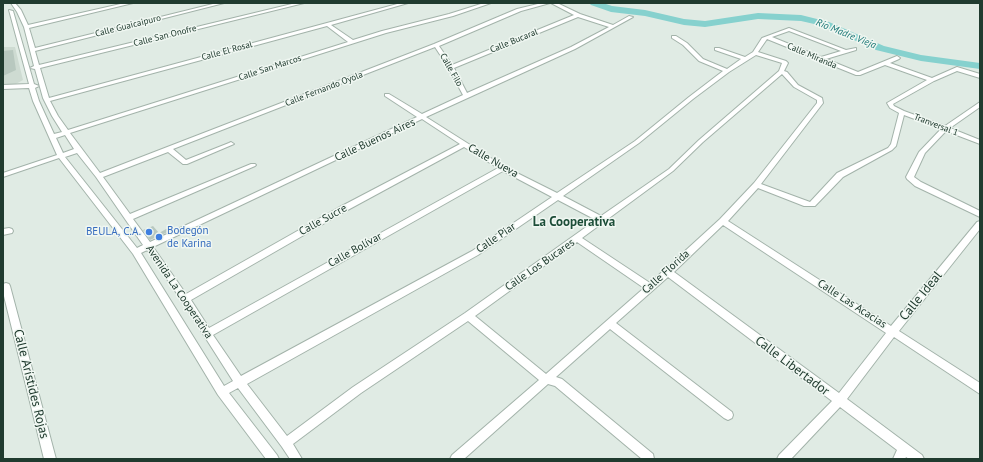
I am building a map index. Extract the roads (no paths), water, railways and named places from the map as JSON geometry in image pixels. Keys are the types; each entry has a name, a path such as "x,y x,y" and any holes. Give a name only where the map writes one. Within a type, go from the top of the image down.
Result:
{"street":[{"path":"26,26 131,3"},
{"name":"Calle Guaicaipuro","path":"33,50 222,3"},
{"name":"Calle San Onofre","path":"28,69 302,3"},
{"name":"Calle El Rosal","path":"47,100 406,3"},
{"name":"Calle San Marcos","path":"52,137 384,32 451,16 489,3"},
{"name":"Calle Fernando Oyola","path":"99,176 436,45 519,10 548,3"},
{"path":"553,3 578,15 612,26"},
{"name":"Avenida La Cooperativa","path":"13,11 26,26 47,100 55,116 185,298 240,383 286,443 296,459"},
{"name":"Avenida La Cooperativa","path":"13,11 36,101 61,156 136,252 222,392 273,459"},
{"name":"Calle Bucaral","path":"451,67 578,15"},
{"name":"Calle Buenos Aires","path":"136,252 466,96 573,48 631,17"},
{"path":"327,24 352,42"},
{"path":"766,37 789,29 845,51"},
{"path":"674,37 685,44 701,60 727,71"},
{"name":"Calle Piar","path":"222,392 475,253 637,142 691,98 727,71 755,53 766,37"},
{"name":"Calle Miranda","path":"766,37 858,74 886,63"},
{"name":"Calle Filo","path":"436,45 451,67 466,96"},
{"path":"718,49 745,59"},
{"path":"820,59 854,49"},
{"path":"755,53 784,62 785,63 781,72"},
{"path":"886,63 897,58"},
{"path":"886,63 932,80 960,69 980,76"},
{"name":"Calle Florida","path":"456,459 668,272 723,221 757,185 820,103 820,99 796,86 785,73 781,72"},
{"name":"Calle Los Bucares","path":"286,443 357,390 468,316 671,170 701,141 781,72"},
{"name":"Tranversal 1","path":"932,80 890,103 892,107 980,142"},
{"path":"3,87 43,85"},
{"name":"Calle Nueva","path":"387,95 503,168 559,196 602,220"},
{"path":"980,104 945,129 922,152 910,177 918,184 980,214"},
{"path":"757,185 807,204 812,204 840,175 890,150 894,145 902,112"},
{"path":"169,149 185,163 231,144"},
{"name":"Calle Sucre","path":"185,298 340,210 464,144"},
{"path":"3,175 78,150"},
{"path":"128,218 253,165"},
{"name":"Calle Bolívar","path":"208,333 503,168"},
{"name":"Calle Las Acacias","path":"723,221 980,389"},
{"name":"Calle Ideal","path":"783,459 839,402 893,331 980,224"},
{"path":"577,238 650,287"},
{"name":"Calle Libertador","path":"668,272 839,402 918,459"},
{"name":"Calle Arístides Rojas","path":"4,286 50,459"},
{"path":"468,316 546,379 558,382 649,458"},
{"path":"609,323 728,415"},
{"path":"899,459 903,448"}],"waterway":[{"name":"Río Madre Vieja","path":"594,3 611,9 645,13 684,22 705,24 758,16 801,18 826,24 880,48 921,58 980,66"}],"place":[{"name":"BEULA, C.A.","path":"149,232"},
{"name":"Bodegón de Karina","path":"159,237"}],"district":[{"name":"La Cooperativa","path":"574,222"}]}
